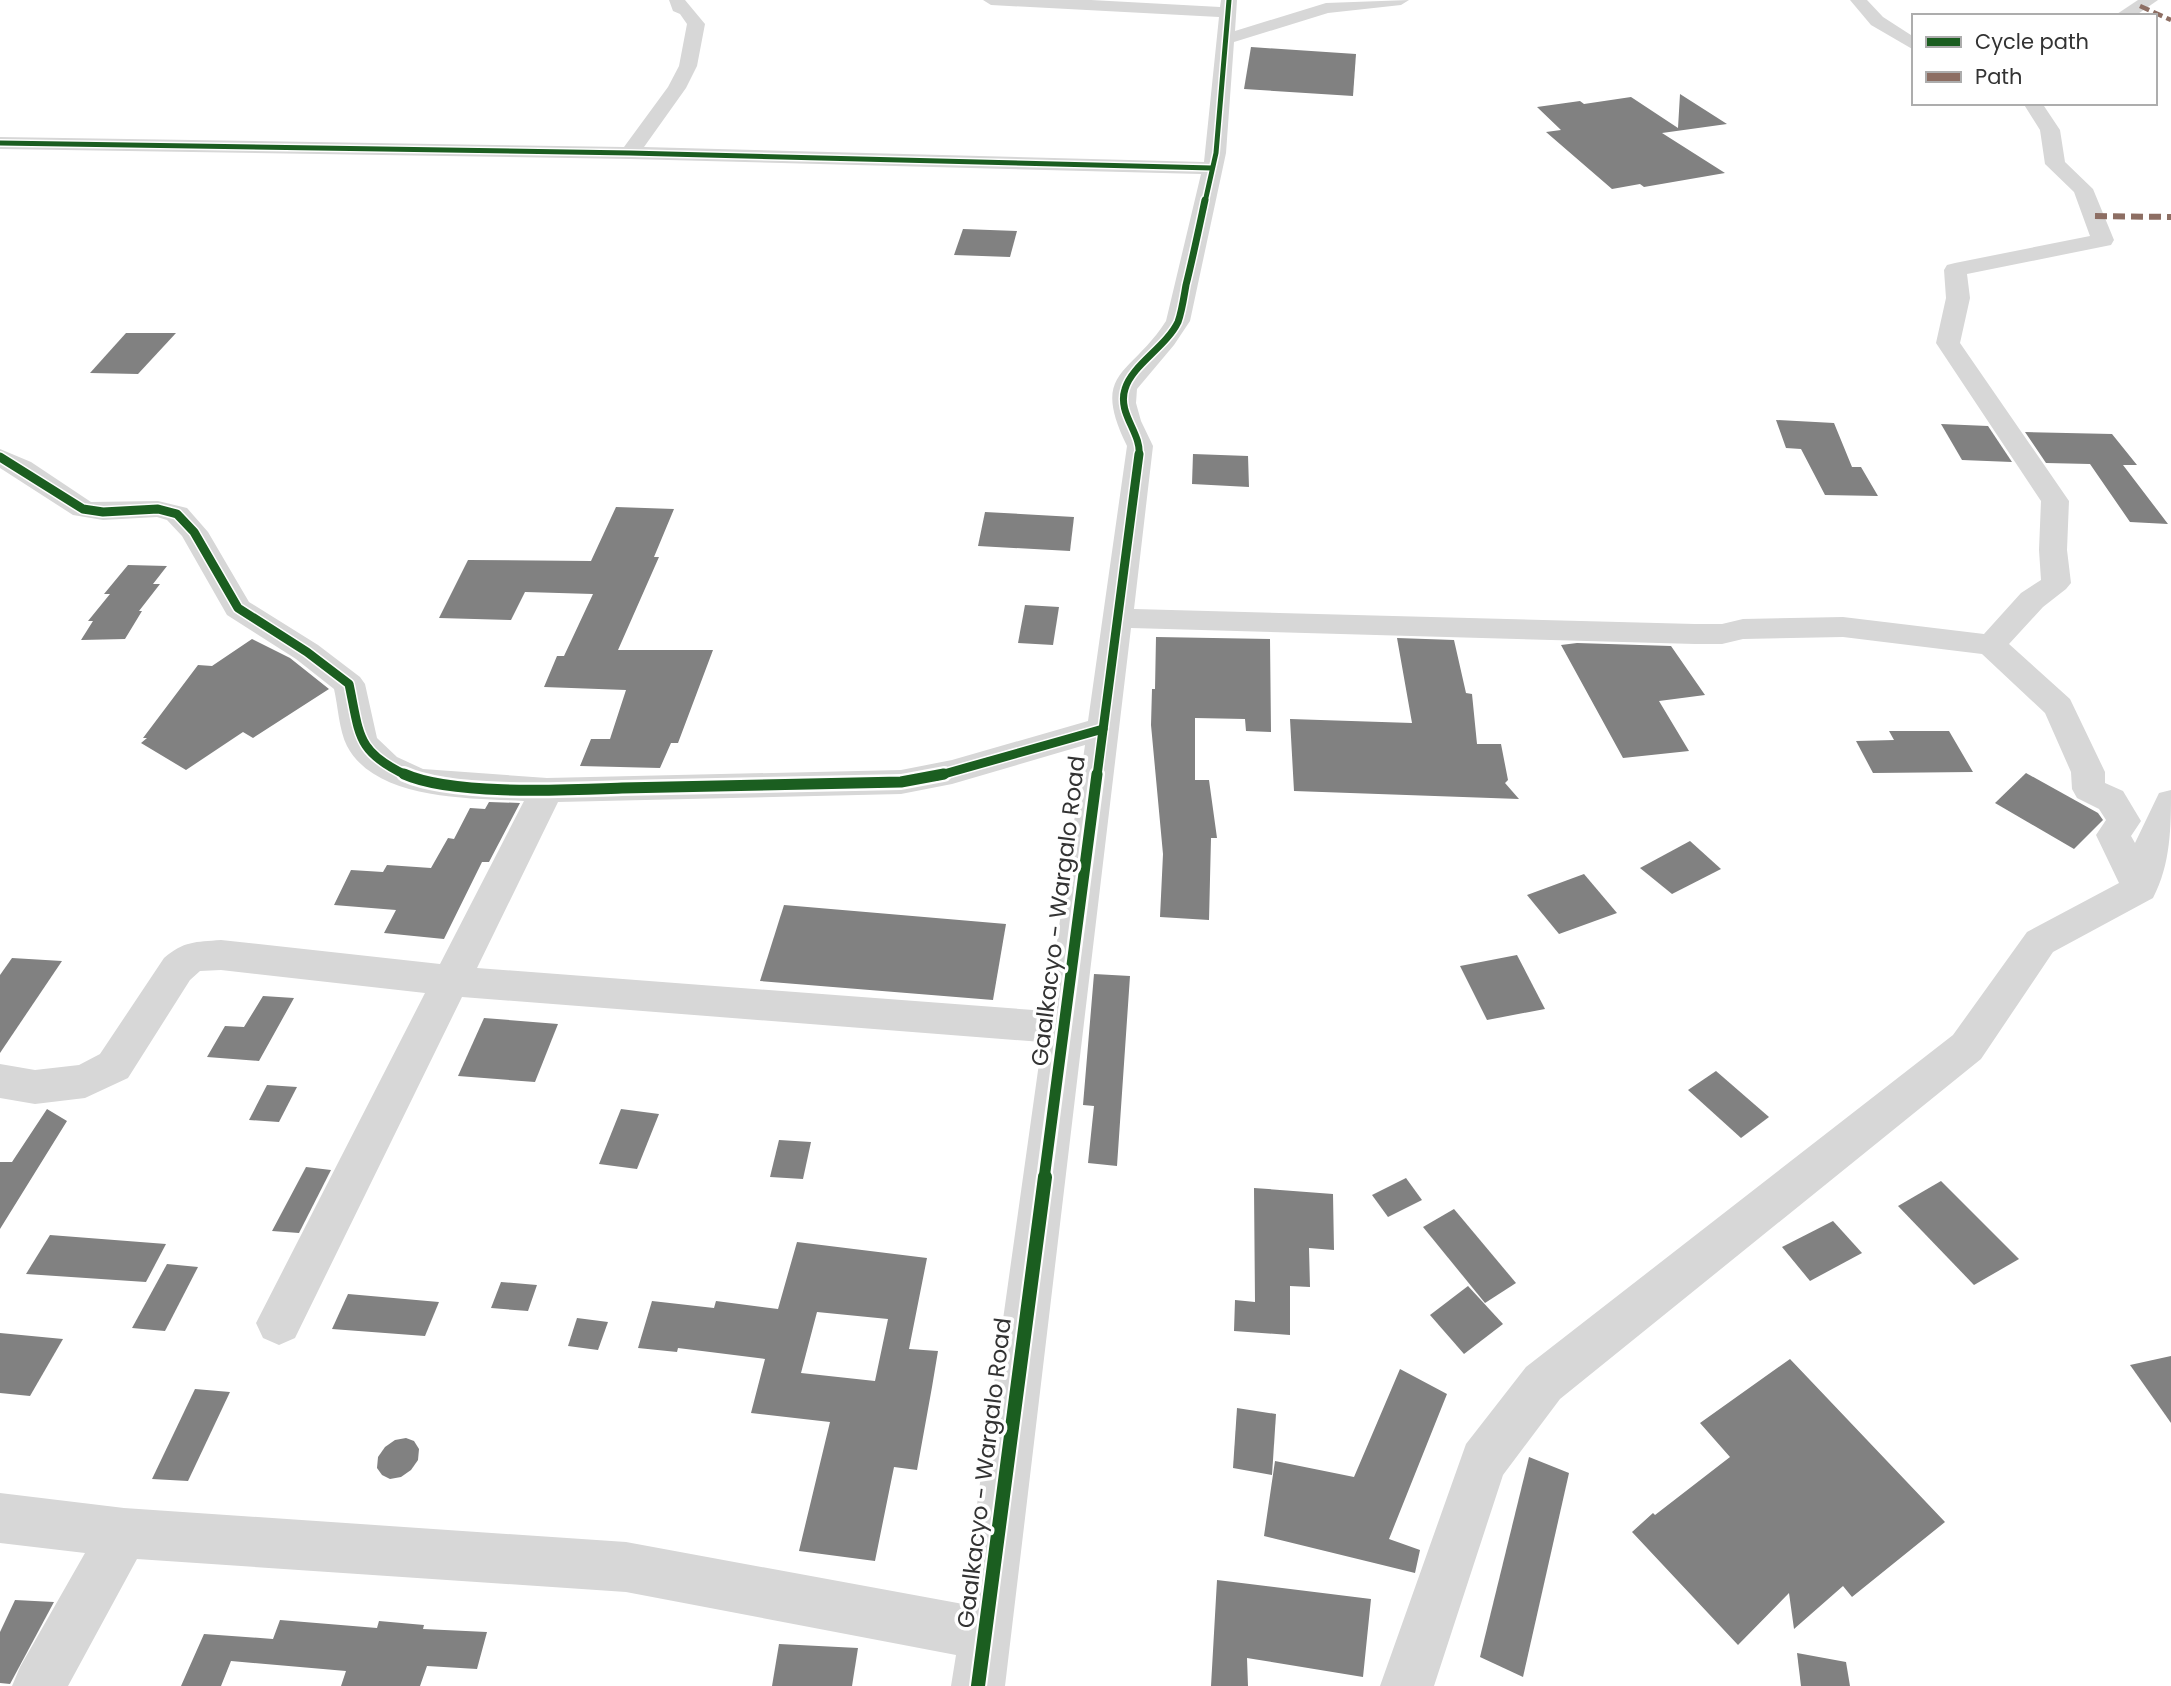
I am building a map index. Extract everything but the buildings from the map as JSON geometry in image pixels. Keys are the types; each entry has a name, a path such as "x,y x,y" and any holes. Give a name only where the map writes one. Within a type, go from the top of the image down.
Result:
{"street":[{"path":"630,153 677,88 691,58 696,24 686,10 679,6 677,0"},
{"path":"991,0 1227,17 1401,0"},
{"path":"1858,0 1877,21 1912,44"},
{"path":"2126,14 2150,0"},
{"name":"Gaalkacyo - Wargalo Road","path":"978,1686 1140,446 1127,423 1122,398 1130,376 1154,357 1169,340 1178,321 1216,153 1227,17"},
{"path":"1991,645 2032,600 2056,583 2053,550 2055,501 1948,342 1958,298 1955,270 2103,240 2083,189 2055,164 2050,130 2033,105"},
{"path":"0,143 630,153 1212,168"},
{"path":"0,457 22,468 83,509 103,512 158,509 177,514 194,532 239,608 307,652 349,684 362,743 386,765 418,780 547,790 901,782 939,777 1010,757 1055,739 1103,729"},
{"path":"1118,618 1695,634 1722,634 1743,629 1843,627 1991,645 2059,707 2088,772 2089,789 2111,800 2124,821 2113,835 2117,848 2140,888"},
{"path":"279,1323 547,790"},
{"path":"1407,1686 1483,1461 1543,1383 1967,1048 2040,942 2140,888 2162,842 2171,802"},
{"path":"0,1081 35,1087 85,1080 114,1066 177,969 191,957 221,955 451,981 1064,1028"},
{"path":"0,1518 124,1533 626,1567 984,1634"},
{"path":"39,1686 124,1533"}],"marked path":[{"path":"2140,6 2171,20"},
{"path":"2095,216 2171,217"}],"cycle path":[{"path":"978,1686 1140,446 1123,403 1125,389 1131,377 1166,340 1178,321 1216,153 1229,0"},
{"path":"0,143 630,153 1212,168"},
{"path":"0,457 83,509 103,512 158,509 177,514 194,532 238,608 307,652 349,684 362,743 385,765 418,780 547,790 901,782 952,772 1103,729"}]}
